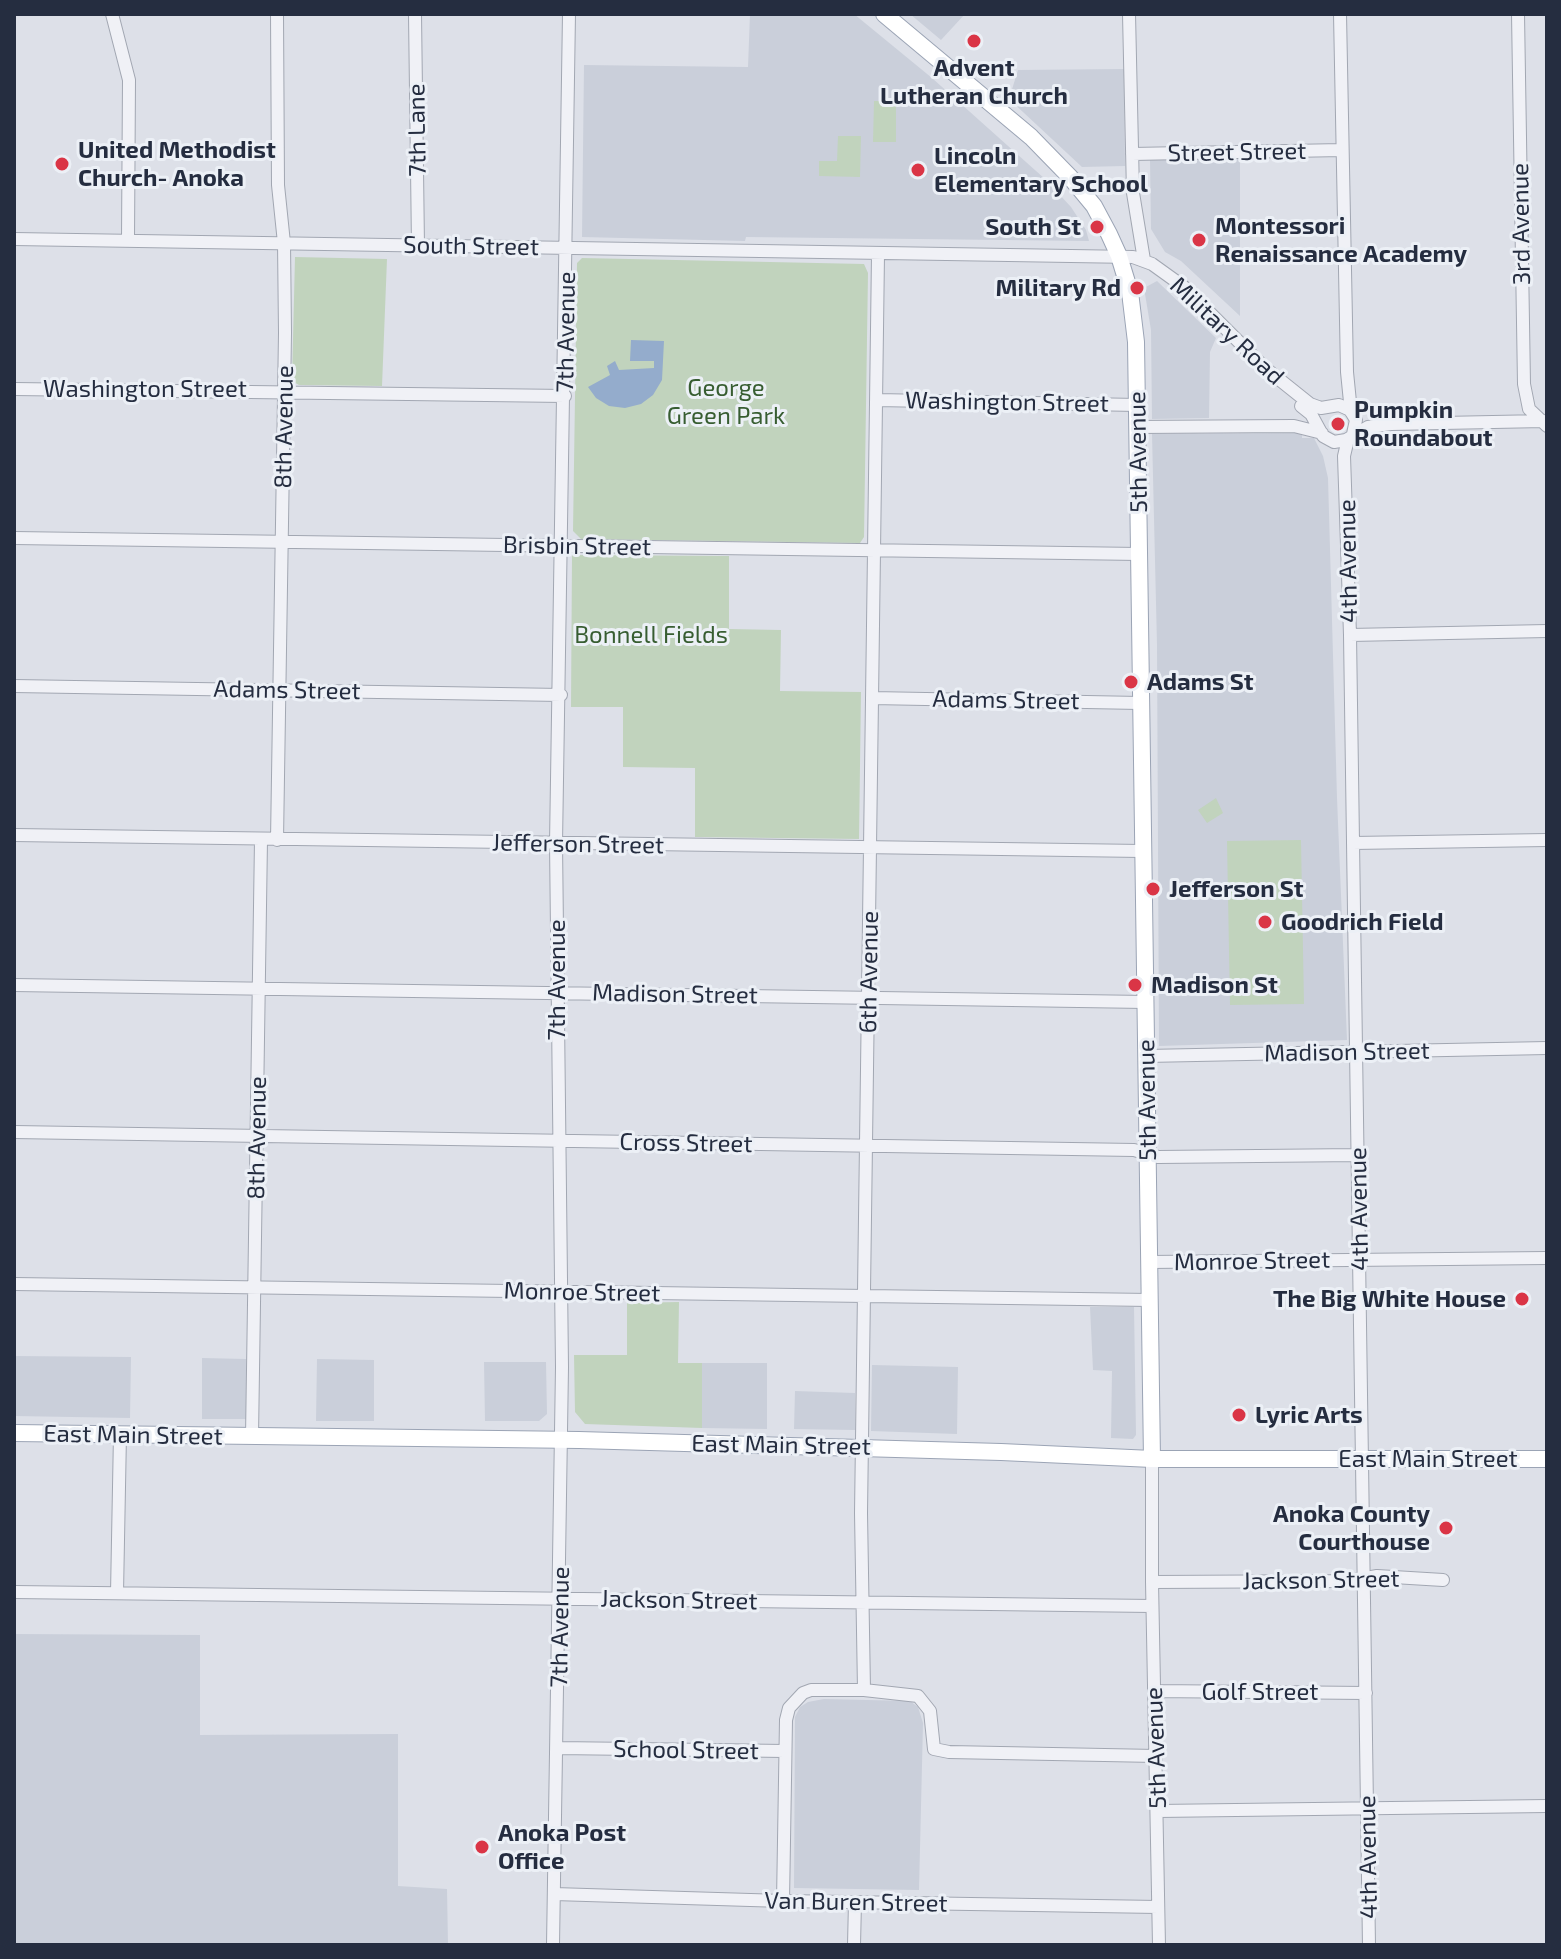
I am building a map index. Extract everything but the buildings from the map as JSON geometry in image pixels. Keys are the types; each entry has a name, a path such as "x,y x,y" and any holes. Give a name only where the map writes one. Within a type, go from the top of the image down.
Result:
{"main road":[{"name":"5th Avenue","path":"884,14 1031,137 1094,206 1119,256 1134,316 1152,1459"},
{"name":"East Main Street","path":"14,1433 562,1440 863,1447 1152,1459 1547,1459"}],"street":[{"path":"112,14 129,80 128,239"},
{"name":"8th Avenue","path":"277,14 278,185 284,243 283,541 277,840"},
{"name":"7th Lane","path":"415,14 418,246"},
{"name":"7th Avenue","path":"553,1945 562,1440 556,843 561,695 569,14"},
{"path":"1129,14 1134,207 1144,260"},
{"path":"1340,14 1347,372 1356,426 1351,436"},
{"name":"3rd Avenue","path":"1518,14 1524,384 1529,409 1546,423"},
{"name":"Street Street","path":"1132,154 1342,150"},
{"name":"South Street","path":"14,239 878,255 1119,256"},
{"name":"6th Avenue","path":"864,1690 861,1603 878,255"},
{"name":"Military Road","path":"1119,256 1144,260 1184,287 1290,390 1312,406 1333,406"},
{"path":"1347,372 1333,406 1323,413 1323,432 1340,442 1368,427 1391,424 1546,423"},
{"name":"Washington Street","path":"14,389 284,390 565,396"},
{"name":"Military Road","path":"1290,390 1292,398 1323,432"},
{"name":"Washington Street","path":"877,400 1137,405"},
{"path":"1333,406 1345,407 1364,419 1391,424"},
{"name":"Washington Street","path":"1137,427 1294,426 1323,432"},
{"name":"4th Avenue","path":"1323,432 1345,473"},
{"name":"4th Avenue","path":"1351,436 1345,445 1345,473 1369,1945"},
{"name":"Brisbin Street","path":"14,538 1139,554"},
{"path":"1350,635 1547,631"},
{"name":"Adams Street","path":"14,686 561,695"},
{"name":"Adams Street","path":"872,698 1140,703"},
{"name":"Jefferson Street","path":"14,835 1142,851"},
{"name":"8th Avenue","path":"252,1436 261,840"},
{"path":"1353,843 1547,840"},
{"name":"Madison Street","path":"14,985 1145,1002"},
{"name":"Madison Street","path":"1146,1056 1547,1048"},
{"name":"Cross Street","path":"14,1132 1134,1150 1158,1157 1358,1155"},
{"name":"Monroe Street","path":"1149,1262 1547,1258"},
{"name":"Monroe Street","path":"14,1284 1150,1300"},
{"path":"117,1593 120,1434"},
{"name":"5th Avenue","path":"1152,1459 1159,1945"},
{"name":"Jackson Street","path":"1152,1582 1364,1579 1377,1576 1443,1580"},
{"name":"Jackson Street","path":"14,1592 1152,1606"},
{"name":"School Street","path":"558,1748 785,1751 786,1720 795,1699 811,1690 864,1690 918,1696 930,1711 934,1749 949,1752 1156,1756"},
{"name":"Golf Street","path":"1154,1691 1366,1693"},
{"path":"783,1901 785,1751"},
{"path":"1158,1811 1547,1806"},
{"name":"Van Buren Street","path":"554,1894 1158,1907"},
{"path":"854,1945 855,1902"}],"shaded area":[{"path":"750,14 854,14 932,78 1045,179 1071,207 1086,230 1089,241 746,237 745,241 582,237 584,65 748,67"},
{"path":"910,14 965,14 941,40"},
{"path":"1124,69 1125,166 1082,167 1009,99 1018,70"},
{"name":"Montessori Renaissance Academy","path":"1240,158 1240,316 1181,261 1165,252 1151,229 1150,159"},
{"path":"1157,281 1216,338 1210,352 1209,418 1152,419 1151,330 1144,288"},
{"path":"1302,433 1302,438 1314,438 1323,456 1328,478 1347,1040 1159,1046 1157,645 1152,434"},
{"path":"1090,1307 1134,1307 1136,1435 1133,1439 1111,1438 1112,1371 1093,1370"},
{"path":"14,1356 131,1357 130,1418 14,1416"},
{"path":"202,1358 246,1359 246,1419 202,1419"},
{"path":"317,1359 374,1360 374,1421 316,1421"},
{"path":"484,1362 546,1362 547,1414 539,1421 485,1421"},
{"path":"702,1363 767,1363 767,1429 702,1428"},
{"path":"872,1365 958,1367 957,1434 871,1431"},
{"path":"795,1391 855,1393 855,1430 794,1429"},
{"path":"14,1634 200,1635 200,1735 398,1734 398,1886 447,1889 448,1945 14,1945"},
{"path":"824,1699 910,1701 918,1707 923,1723 919,1890 794,1888 795,1717 800,1707 808,1702"}],"green space":[{"path":"874,101 896,103 896,142 873,142"},
{"path":"838,136 861,136 860,177 819,176 819,161 837,161"},
{"path":"295,257 387,259 382,386 299,385 292,381"},
{"name":"George Green Park","path":"582,258 864,264 868,273 864,537 860,543 581,539 573,531 577,263"},
{"name":"Bonnell Fields","path":"572,555 729,556 729,629 781,630 780,691 861,692 859,839 695,837 695,768 623,767 623,707 571,707"},
{"path":"1216,798 1223,813 1207,823 1198,810"},
{"name":"Goodrich Field","path":"1301,840 1304,1004 1230,1005 1227,841"},
{"path":"679,1302 678,1363 702,1363 702,1428 585,1424 575,1412 574,1355 627,1355 627,1303"}],"water":[{"path":"631,340 664,341 662,380 653,395 641,404 625,408 609,406 596,398 588,387 610,375 607,366 615,361 619,370 654,368 654,361 630,361"}],"place":[{"name":"Advent Lutheran Church","path":"974,41"},
{"name":"United Methodist Church- Anoka","path":"62,164"},
{"name":"Lincoln Elementary School","path":"918,170"},
{"name":"South St","path":"1097,227"},
{"name":"Montessori Renaissance Academy","path":"1199,240"},
{"name":"Military Rd","path":"1137,288"},
{"name":"Pumpkin Roundabout","path":"1338,424"},
{"name":"Adams St","path":"1131,682"},
{"name":"Jefferson St","path":"1153,889"},
{"name":"Goodrich Field","path":"1265,922"},
{"name":"Madison St","path":"1135,985"},
{"name":"The Big White House","path":"1522,1299"},
{"name":"Lyric Arts","path":"1239,1415"},
{"name":"Anoka County Courthouse","path":"1446,1528"},
{"name":"Anoka Post Office","path":"482,1847"}]}
